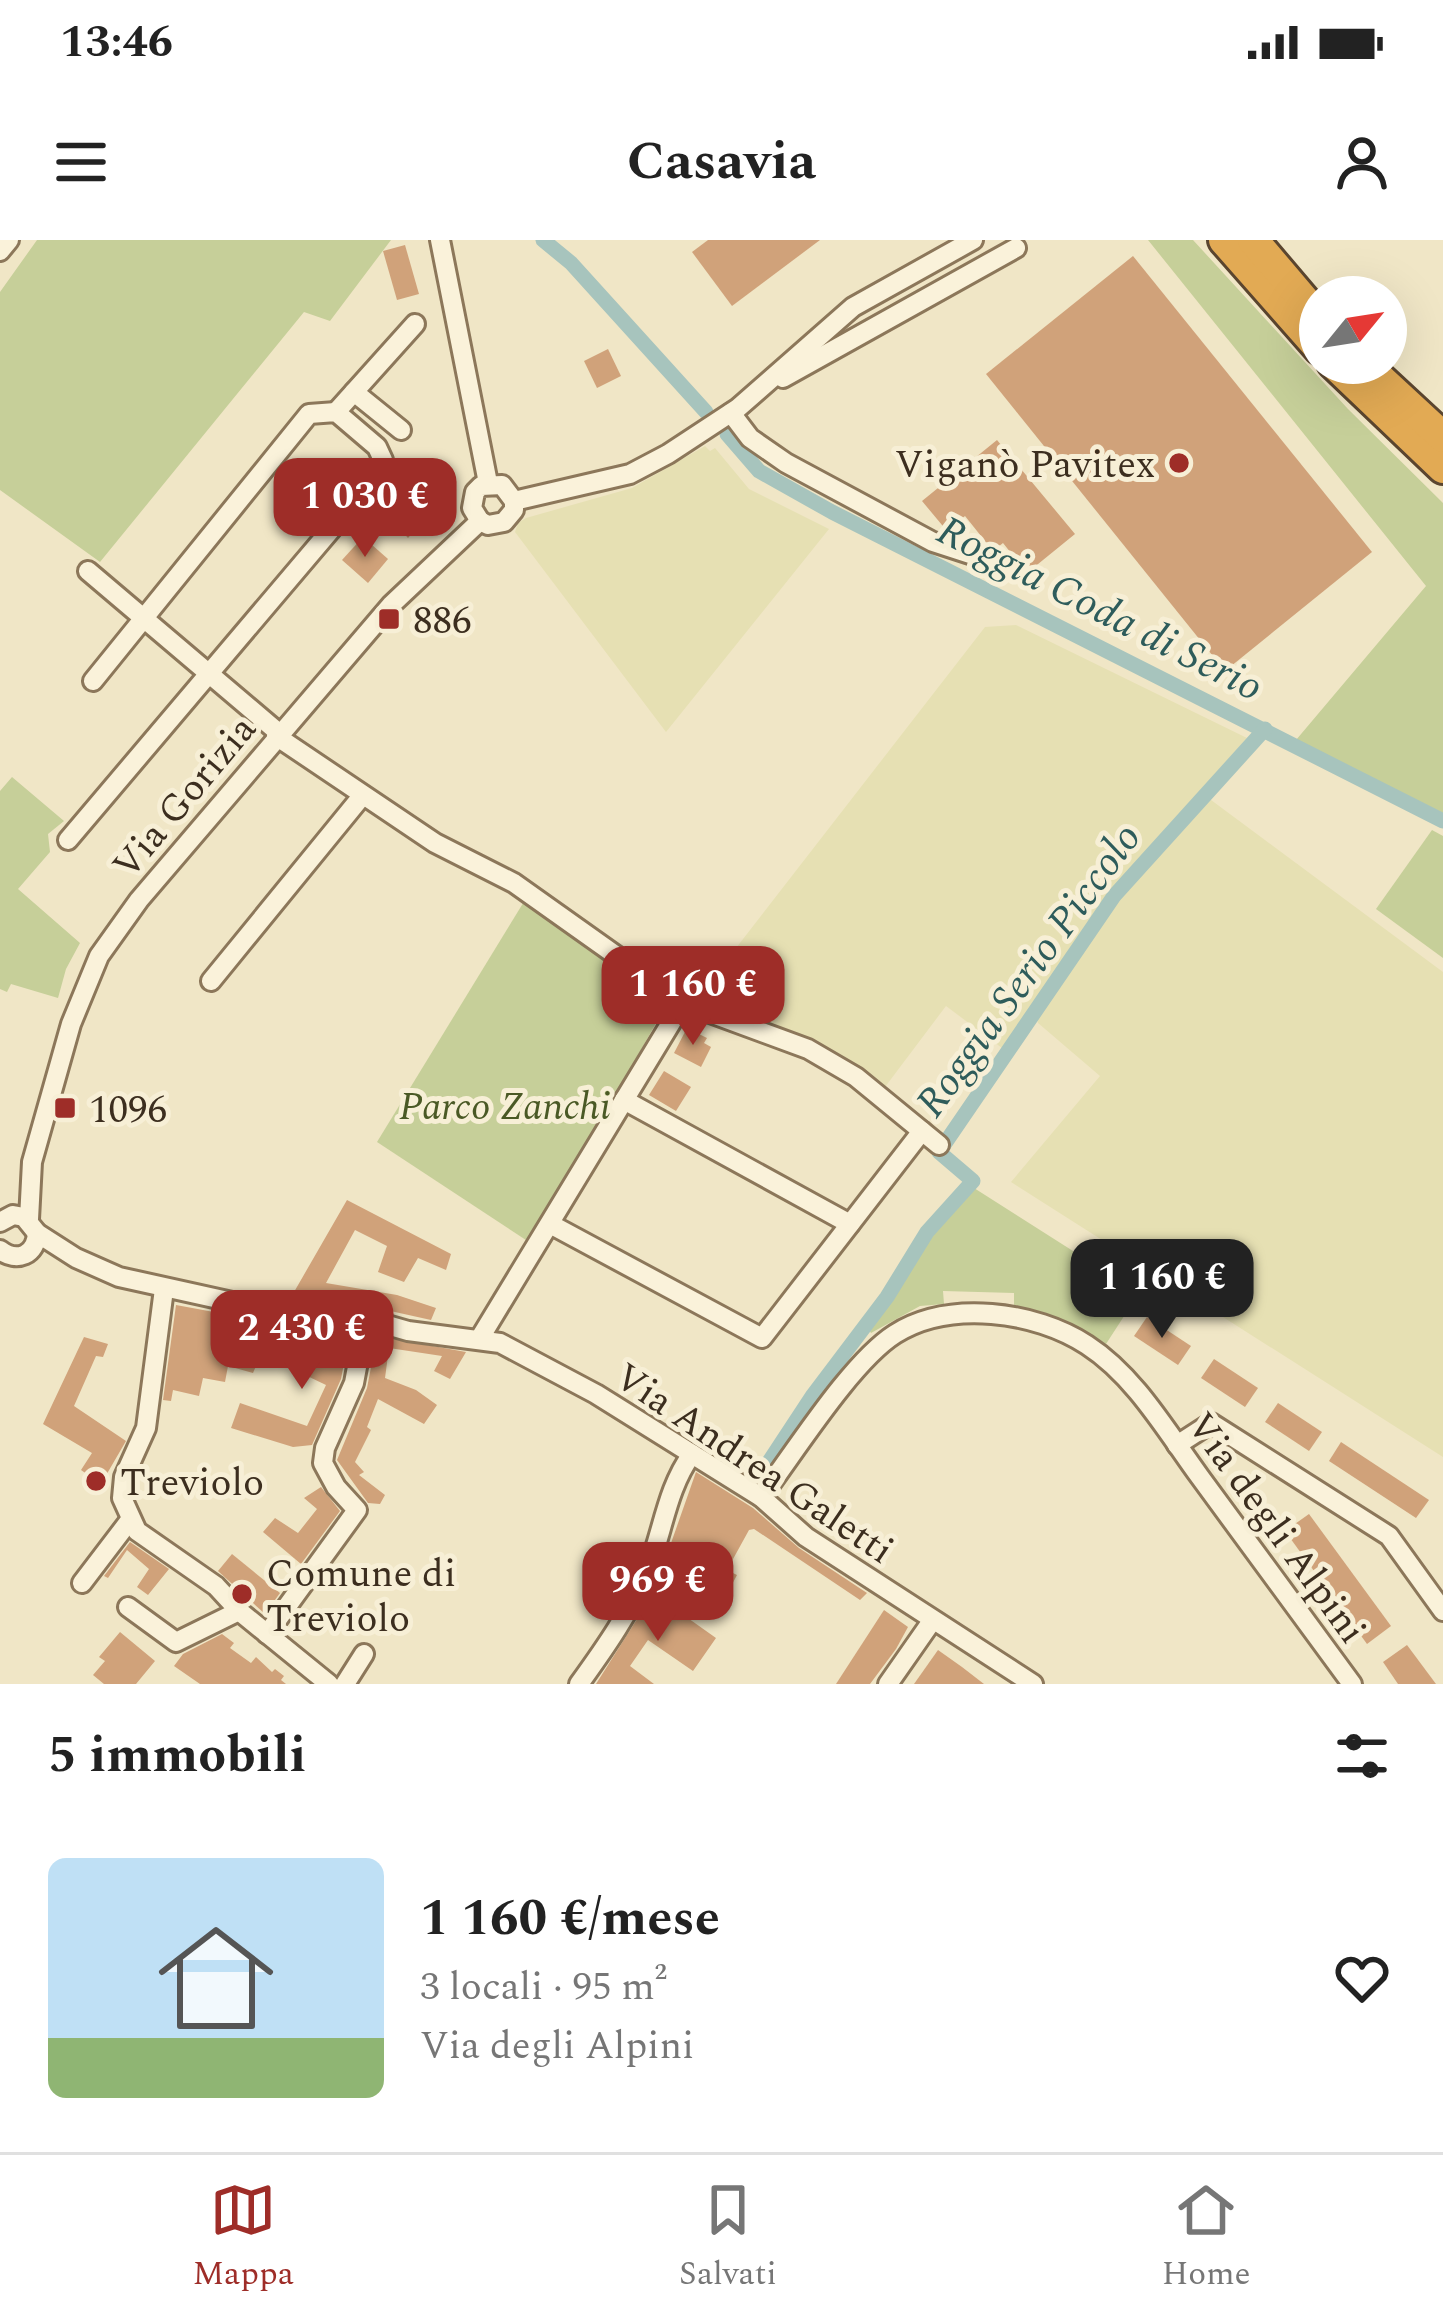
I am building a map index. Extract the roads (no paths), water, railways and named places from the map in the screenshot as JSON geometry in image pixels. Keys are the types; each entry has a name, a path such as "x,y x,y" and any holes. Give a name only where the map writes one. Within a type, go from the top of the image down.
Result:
{"highway":[{"path":"1224,240 1299,325"},
{"path":"1253,240 1299,294"},
{"path":"1355,384 1443,468"},
{"path":"1386,384 1443,436"}],"street":[{"path":"0,251 9,240"},
{"path":"440,240 488,483"},
{"path":"929,240 940,258"},
{"path":"762,388 853,307 973,240"},
{"path":"762,388 1016,248"},
{"path":"93,681 309,414 336,412 415,324"},
{"name":"Via Gorizia","path":"18,1246 31,1171 71,1024 99,956 139,900 278,734 408,585 481,521 488,525 504,522 514,510 514,501 630,474 714,425 762,388"},
{"path":"354,392 401,430"},
{"path":"68,840 379,473 383,460 377,447 336,412"},
{"path":"731,412 750,438 785,463 933,542 993,567"},
{"path":"481,521 472,500 481,486 502,485 514,501"},
{"path":"88,571 278,734 362,796 435,843 514,883 683,1003 808,1049 856,1077 939,1145"},
{"path":"211,981 362,796"},
{"path":"480,1338 683,1003"},
{"path":"624,1100 850,1224"},
{"path":"550,1224 761,1338 922,1131"},
{"name":"Via Gorizia","path":"3,1220 31,1171"},
{"name":"Via Andrea Galetti","path":"3,1220 18,1246 76,1258 118,1277 273,1311 366,1318 408,1330 480,1338 535,1359 761,1497 806,1537 1033,1684"},
{"path":"164,1289 146,1428 124,1477 122,1498 130,1520 136,1531 216,1586 305,1677 328,1684"},
{"name":"Via degli Alpini","path":"761,1497 867,1357 895,1334 918,1323 961,1315 1027,1320 1089,1346 1123,1375 1352,1684"},
{"path":"267,1634 358,1510 336,1487 323,1463 354,1383 366,1318"},
{"path":"1177,1445 1211,1423 1389,1536 1443,1611"},
{"path":"579,1684 630,1609 659,1538 676,1477 692,1454"},
{"path":"82,1583 130,1520"},
{"path":"128,1606 176,1642 239,1611"},
{"path":"888,1684 932,1621"},
{"path":"345,1684 364,1654"}],"waterway":[{"name":"Roggia Coda di Serio","path":"543,240 571,263 706,412"},
{"name":"Roggia Coda di Serio","path":"727,434 759,471 832,512 1443,821"},
{"name":"Roggia Serio Piccolo","path":"753,1486 813,1395 887,1297 927,1232 973,1181 939,1152 1114,896 1265,729"}],"place":[{"name":"Viganò Pavitex","path":"1179,463"},
{"name":"886","path":"389,619"},
{"name":"1096","path":"65,1108"},
{"name":"Treviolo","path":"96,1481"},
{"name":"Comune di Treviolo","path":"242,1594"}],"park label":[{"name":"Parco Zanchi","path":"505,1105"}]}
